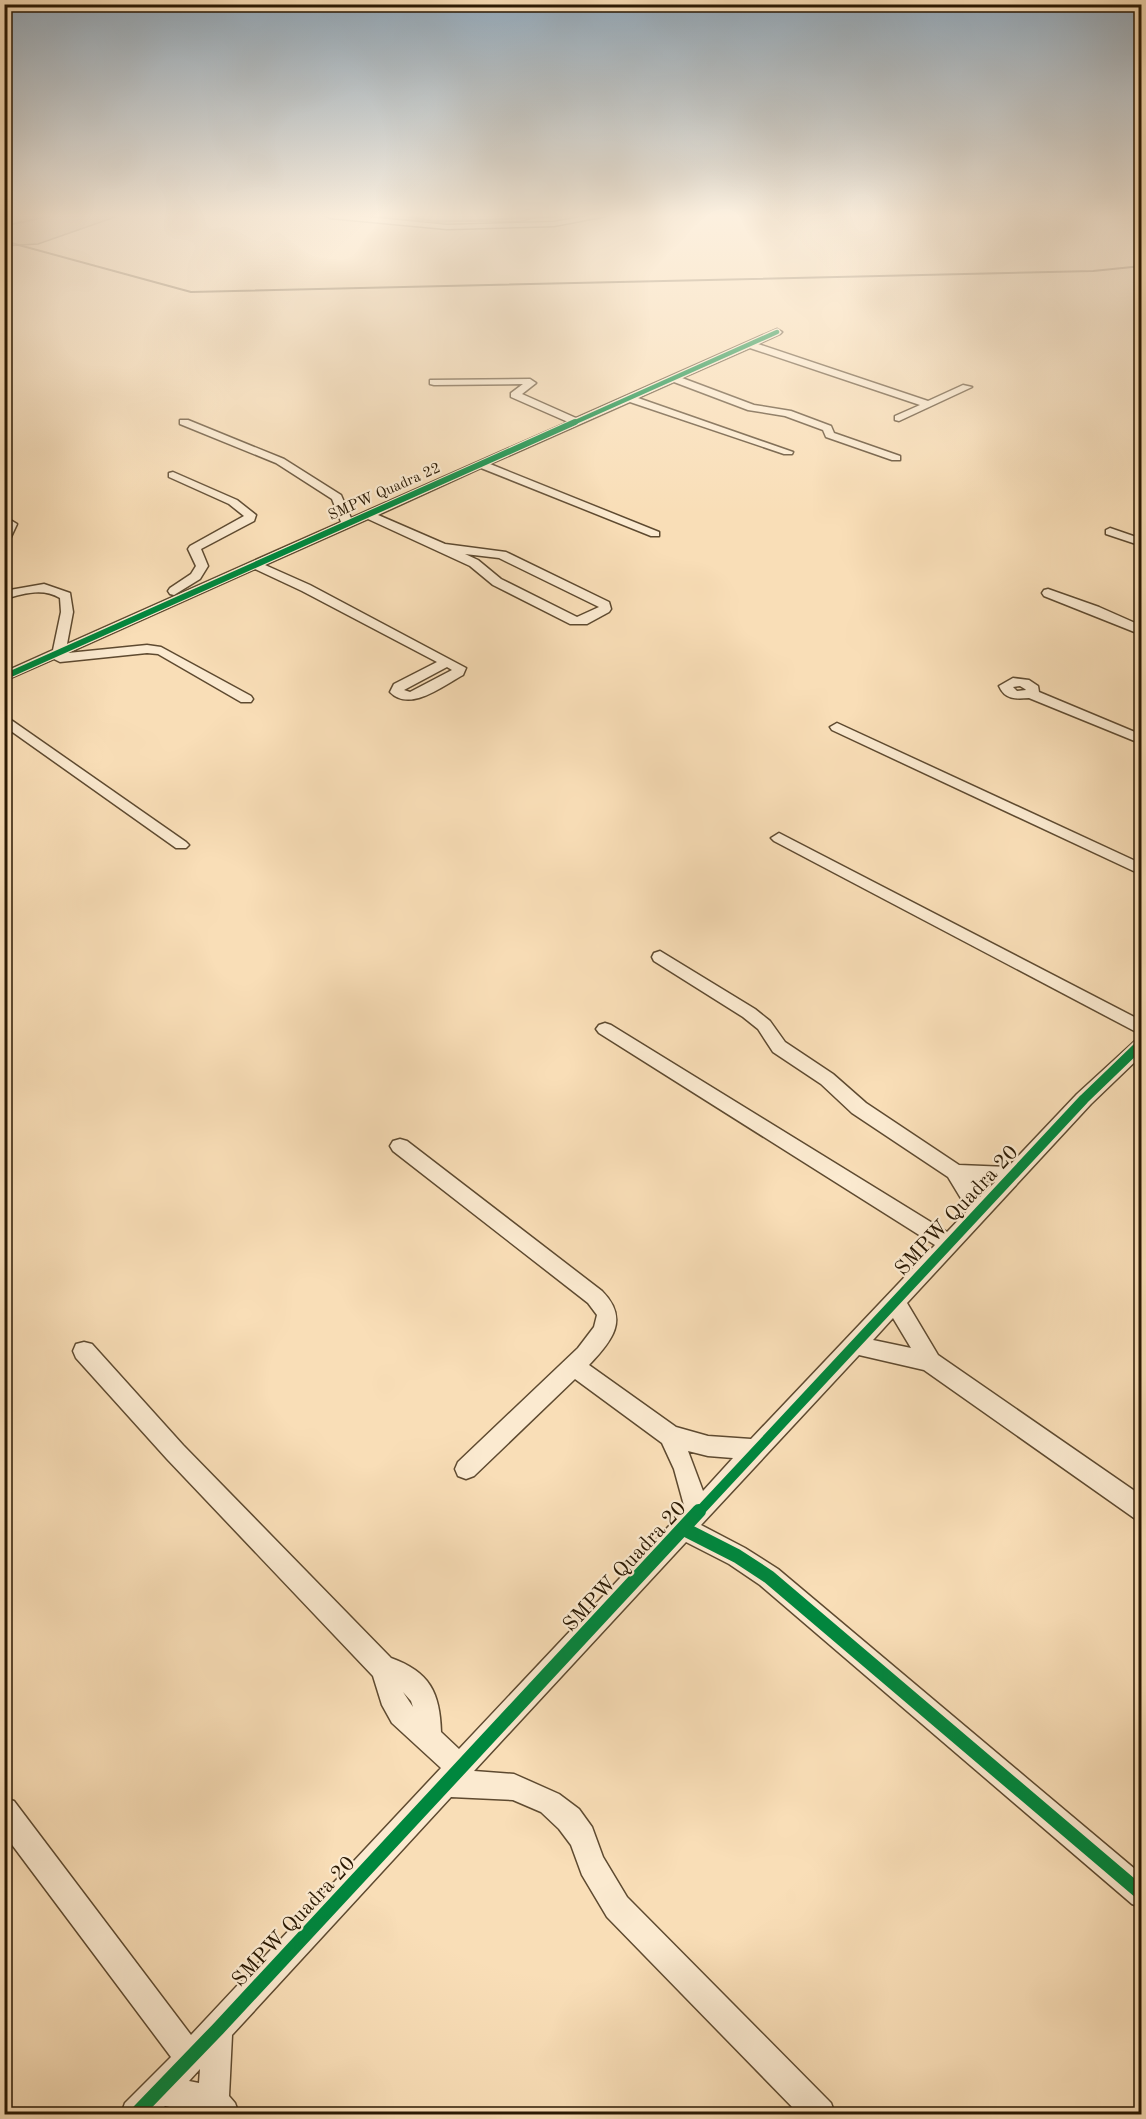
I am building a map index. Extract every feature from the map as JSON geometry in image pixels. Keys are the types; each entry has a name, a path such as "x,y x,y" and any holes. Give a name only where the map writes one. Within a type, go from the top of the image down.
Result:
{"street":[{"name":"SMPW Quadra 22","path":"4,677 777,332"},
{"path":"749,344 928,404"},
{"path":"673,378 752,408 787,412 827,428 830,435 896,458"},
{"path":"434,382 526,381 531,383 515,395 575,421"},
{"path":"899,418 967,387"},
{"path":"629,398 788,452"},
{"path":"184,422 280,461 337,497 347,524"},
{"path":"481,464 655,534"},
{"path":"108,630 133,610 183,587 196,576 202,566 195,549 197,546 250,519 250,515 233,502 173,475"},
{"path":"369,515 474,563 497,582 575,621 582,621 605,609 605,605 502,555 442,547"},
{"path":"4,519 11,524 4,539"},
{"path":"1110,532 1142,543"},
{"path":"255,565 306,588 459,668 458,672 408,697 397,692 399,687 446,662"},
{"path":"4,596 42,587 58,590 66,596 67,612 59,654"},
{"path":"1048,593 1095,610 1142,631"},
{"path":"46,660 147,650 160,651 246,699"},
{"path":"432,669 448,677"},
{"path":"1031,694 1142,740"},
{"path":"4,719 181,845"},
{"path":"837,727 1142,870"},
{"path":"778,838 1142,1029"},
{"path":"660,957 749,1012 764,1025 779,1047 827,1079 859,1108 955,1172 979,1212"},
{"path":"605,1029 949,1243"},
{"name":"SMPW Quadra 20","path":"136,2115 218,2030 452,1775 1084,1099 1138,1050"},
{"path":"400,1146 595,1297 604,1307 607,1315 604,1330 574,1366 466,1469"},
{"path":"955,1172 1014,1175"},
{"path":"895,1302 930,1362"},
{"path":"855,1345 930,1362 1142,1510"},
{"path":"84,1351 175,1452 383,1668 394,1705 401,1714 428,1736 452,1775 533,1793 550,1803 569,1819 582,1837 592,1865 617,1907 820,2115"},
{"path":"574,1366 670,1436 708,1446 756,1450"},
{"path":"670,1436 685,1469 691,1521 769,1577 1142,1894"},
{"path":"4,1811 190,2058"},
{"path":"159,2089 219,2108 218,2030"}],"cycle path":[{"path":"4,677 777,332"},
{"path":"136,2114 218,2029 1084,1099 1142,1044"},
{"path":"684,1529 737,1556 769,1577 1142,1894"}]}
